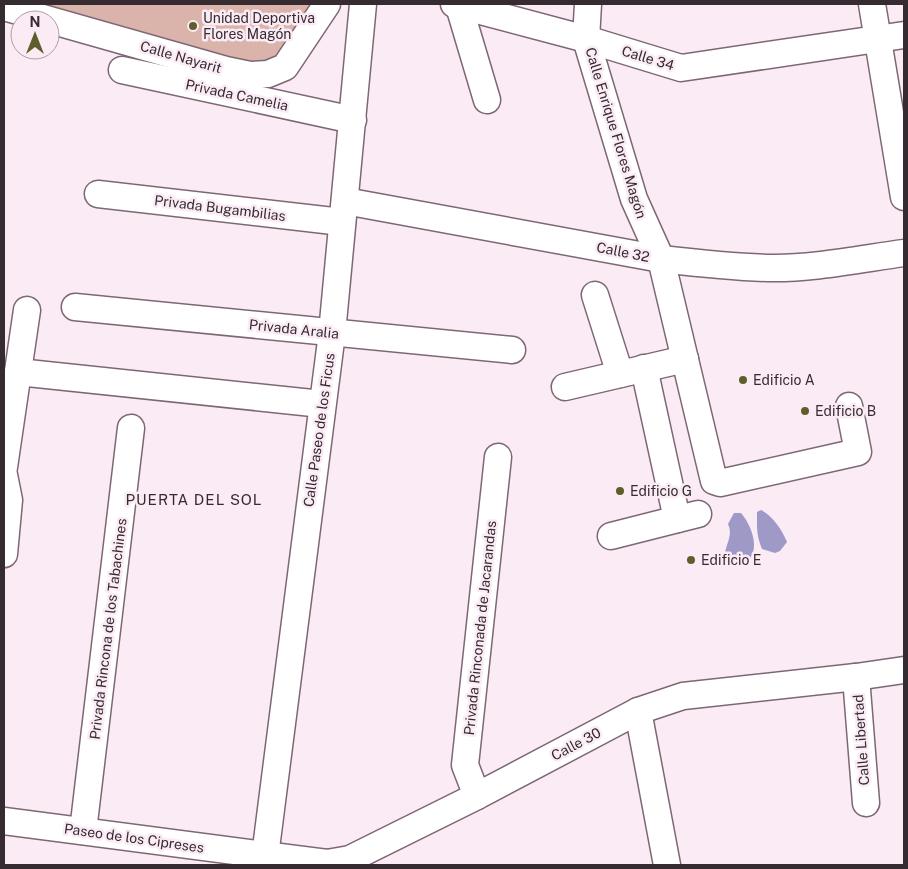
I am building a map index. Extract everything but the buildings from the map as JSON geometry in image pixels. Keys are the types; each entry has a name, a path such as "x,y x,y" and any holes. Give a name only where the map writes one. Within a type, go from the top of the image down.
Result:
{"street":[{"name":"Calle Nayarit","path":"4,7 226,70 250,74 268,74 285,67 327,4"},
{"name":"Calle Paseo de los Ficus","path":"265,856 332,333 363,4"},
{"name":"Calle Enrique Flores Magón","path":"588,4 586,39 634,199 661,259 714,482 720,483 858,452 849,406"},
{"path":"872,4 904,197"},
{"name":"Calle 34","path":"457,5 586,39 681,68 904,35"},
{"path":"457,5 487,100"},
{"name":"Privada Camelia","path":"122,70 352,120"},
{"name":"Privada Bugambilias","path":"98,194 343,211"},
{"name":"Calle 32","path":"343,211 708,265 769,268 834,263 904,253"},
{"path":"595,295 632,371 688,517 611,536"},
{"name":"Privada Aralia","path":"75,307 512,350"},
{"path":"4,467 27,310"},
{"path":"565,387 685,359"},
{"path":"18,372 322,404"},
{"name":"Privada Rincona de los Tabachines","path":"83,831 132,428"},
{"name":"Privada Rinconada de Jacarandas","path":"477,796 465,765 498,457"},
{"path":"4,475 9,500 4,554"},
{"name":"Calle 30","path":"265,856 327,863 350,859 477,796 638,711 683,696 904,670"},
{"name":"Calle Libertad","path":"856,677 866,802"},
{"path":"638,711 667,865"},
{"name":"Paseo de los Cipreses","path":"4,821 265,856"}],"shaded area":[{"name":"Unidad Deportiva Flores Magón","path":"10,4 316,4 267,68 60,16 60,10 34,10"},
{"path":"761,510 777,524 787,542 780,551 775,553 762,549 760,544 757,530 757,512"},
{"path":"734,513 741,513 746,519 753,535 754,543 754,551 751,557 745,563 737,566 728,560 725,553 730,535 728,524"}],"place":[{"name":"Unidad Deportiva Flores Magón","path":"193,26"},
{"name":"Edificio A","path":"743,380"},
{"name":"Edificio B","path":"805,411"},
{"name":"Edificio G","path":"620,491"},
{"name":"Edificio E","path":"691,560"}],"district":[{"name":"PUERTA DEL SOL","path":"194,499"}]}
